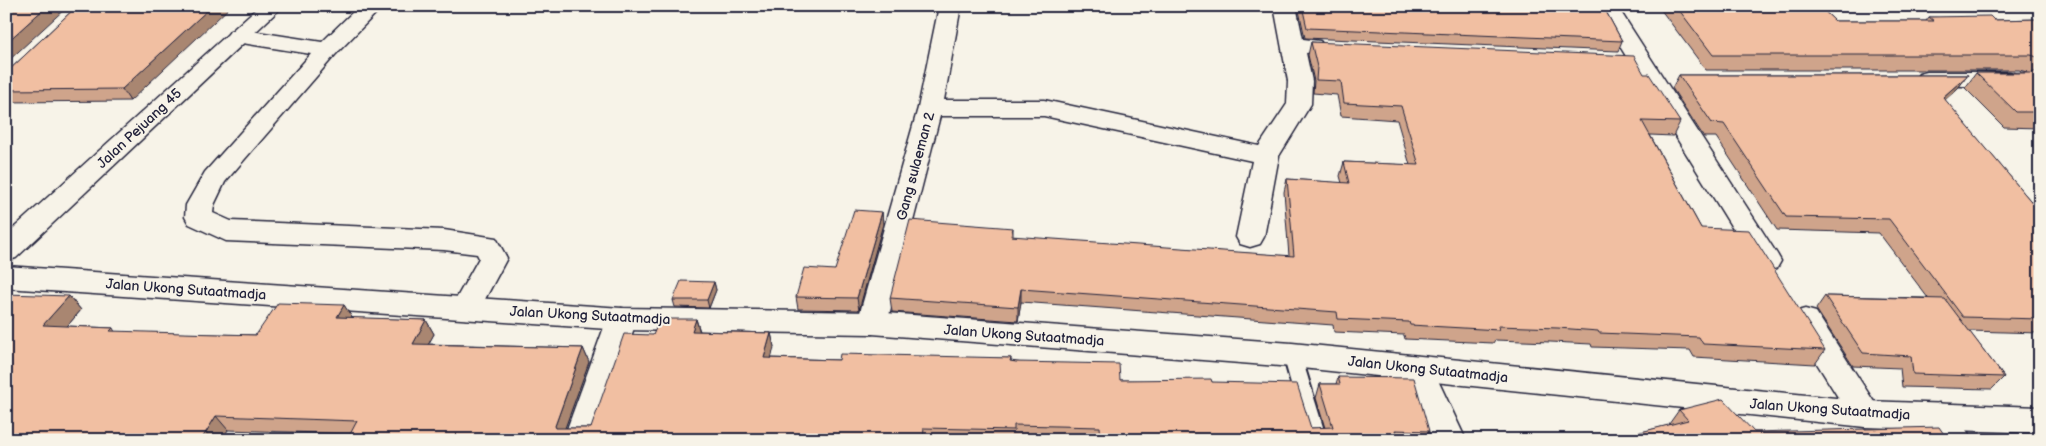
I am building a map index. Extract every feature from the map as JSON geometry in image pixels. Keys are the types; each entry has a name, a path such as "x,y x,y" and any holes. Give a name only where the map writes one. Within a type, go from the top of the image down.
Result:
{"street":[{"name":"Jalan Pejuang 45","path":"6,251 272,6"},
{"path":"372,6 326,50 214,178 200,205 199,217 226,231 444,240 486,245 493,258 466,308"},
{"name":"Gang sulaeman 2","path":"872,324 930,108 950,6"},
{"path":"1250,237 1266,156 1299,104 1300,81 1285,6"},
{"path":"1606,6 1865,414"},
{"path":"238,36 326,50"},
{"path":"1293,46 1333,47"},
{"path":"1611,60 1681,79"},
{"path":"1910,79 2019,79"},
{"path":"930,108 1044,108 1266,156"},
{"name":"Jalan Ukong Sutaatmadja","path":"6,277 622,319 872,324 1292,355 1684,397 1865,414 1948,428 2040,420"},
{"path":"579,440 622,319"},
{"path":"1417,368 1450,440"}],"lane":[{"path":"1292,355 1317,440"}],"building":[{"path":"6,6 47,6 6,43"},
{"path":"77,6 212,6 122,89 6,90 6,73"},
{"path":"1302,6 1603,6 1622,41 1307,28"},
{"path":"1676,6 1819,6 1835,21 1934,21 1929,17 1990,16 1994,20 2040,19 2040,58 2031,55 1713,55"},
{"path":"1311,42 1634,56 1644,74 1649,74 1680,122 1642,121 1701,228 1749,230 1825,350 1703,344 1699,337 1599,333 1598,331 1558,328 1498,326 1499,330 1410,325 1409,322 1338,319 1337,312 1021,289 1018,307 890,298 910,220 1013,228 1011,236 1294,256 1287,179 1349,183 1344,162 1419,165 1401,106 1344,103 1341,81 1316,80 1317,67"},
{"path":"2040,70 2040,112 2016,112 1976,73 2031,73"},
{"path":"1679,75 1968,75 1943,97 2040,212 2040,319 1963,317 1889,219 1786,217 1724,124 1712,123"},
{"path":"854,210 882,212 857,298 796,297 804,268 835,270"},
{"path":"681,281 714,282 707,300 673,300"},
{"path":"6,294 69,296 43,325 113,328 110,331 256,335 278,303 344,305 337,317 426,320 413,344 583,348 555,426 556,428 591,428 624,334 653,335 660,319 696,319 692,331 771,333 764,358 839,360 840,354 1011,358 1010,361 1016,362 1119,364 1120,380 1211,379 1212,382 1297,384 1311,428 1333,427 1320,384 1340,384 1338,377 1414,378 1429,431 1395,430 1398,440 1101,440 1100,427 1014,425 1014,430 924,428 923,440 347,440 357,421 216,416 201,440 6,440"},
{"path":"1825,296 1945,299 2004,377 1913,374 1911,356 1863,353"},
{"path":"1723,399 1754,432 1939,427 1948,440 1628,440 1625,436 1688,420 1679,410"}]}
